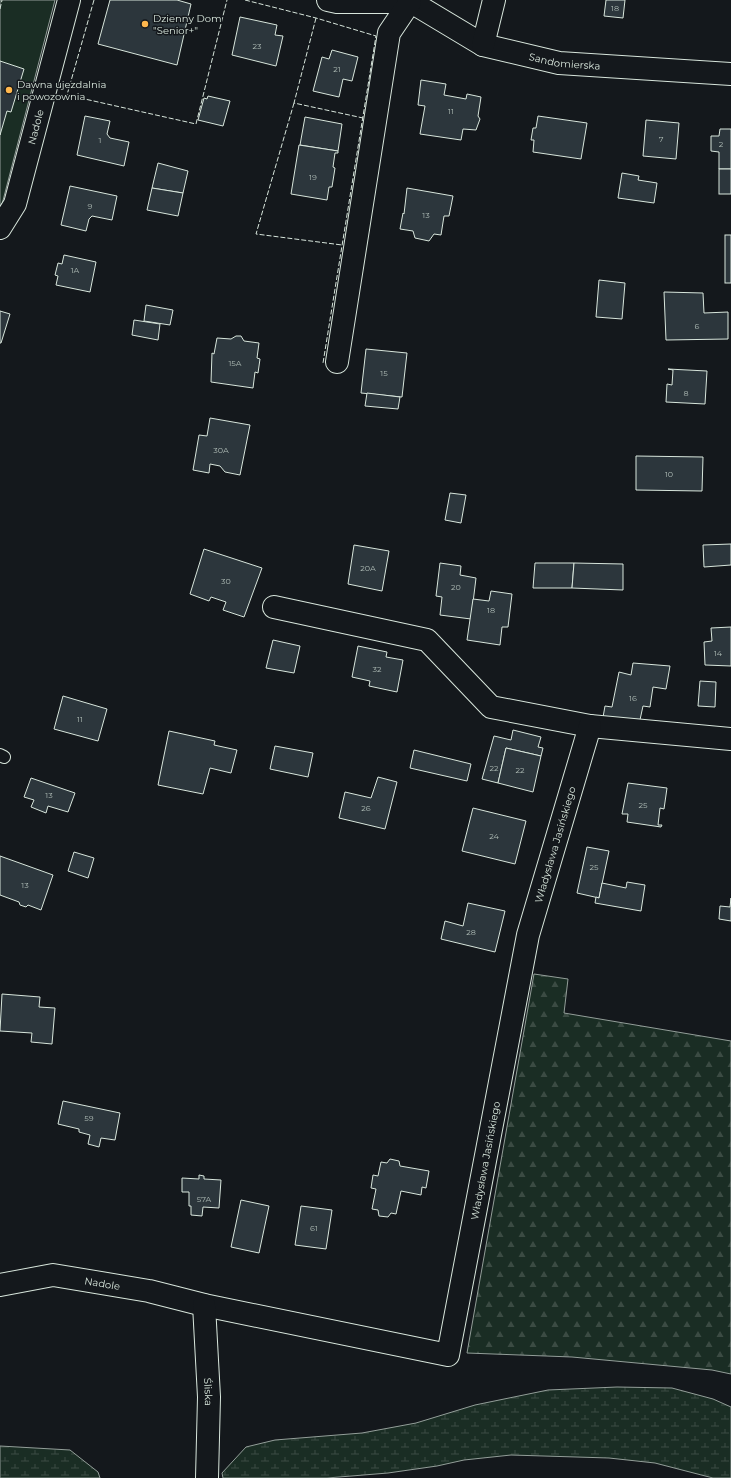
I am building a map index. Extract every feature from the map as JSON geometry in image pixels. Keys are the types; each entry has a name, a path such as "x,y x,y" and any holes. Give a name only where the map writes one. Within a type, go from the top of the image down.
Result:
{"street":[{"name":"Nadole","path":"0,228 15,204 69,0"},
{"path":"328,0 337,2 409,1"},
{"path":"483,45 494,0"},
{"path":"337,362 389,33 409,1"},
{"name":"Sandomierska","path":"409,1 483,45 559,63 731,74"},
{"path":"274,607 427,640 491,707 590,726 731,739"},
{"name":"Władysława Jasińskiego","path":"204,1305 448,1355 528,935 590,726"},
{"name":"Nadole","path":"0,1285 52,1275 149,1291 204,1305"},
{"name":"Śliska","path":"204,1305 209,1397 207,1478"}],"green space":[{"path":"0,0 55,0 0,212"},
{"path":"534,974 568,979 564,1013 731,1041 731,1374 712,1370 572,1357 467,1353"},
{"path":"617,1387 672,1388 713,1399 731,1407 731,1478 713,1478 655,1463 609,1458 511,1455 464,1460 437,1466 388,1473 327,1478 223,1478 222,1473 246,1447 275,1440 362,1433 416,1423 475,1405 548,1390"},
{"path":"0,1446 70,1450 98,1472 100,1478 0,1478"}],"building":[{"name":"Dzienny Dom \"Senior+\"","path":"110,0 177,0 191,4 177,65 98,44"},
{"path":"606,0 625,0 623,18 604,16"},
{"path":"240,17 277,25 275,35 283,36 276,66 232,55"},
{"path":"332,50 358,57 352,81 343,79 339,97 313,91 322,57 329,59"},
{"name":"Dawna ujezdalnia i powozownia","path":"0,61 24,69 11,112 7,111 0,135"},
{"path":"421,80 446,84 444,95 466,99 467,94 481,97 478,116 480,119 476,130 463,129 461,140 420,134 425,106 418,105"},
{"path":"208,96 230,101 223,126 198,120 204,98 207,99"},
{"path":"85,116 110,121 107,134 110,138 129,142 124,166 77,155"},
{"path":"538,116 587,123 581,159 533,152 534,140 531,140 533,128 536,128"},
{"path":"305,117 342,124 338,151 300,145"},
{"path":"646,120 679,123 676,159 643,156"},
{"path":"720,129 731,129 731,169 719,169 719,152 711,151 711,136 719,136"},
{"path":"299,145 338,151 338,153 335,153 333,167 335,168 332,187 329,187 327,200 291,194"},
{"path":"158,163 188,171 183,193 152,188"},
{"path":"719,169 731,169 731,194 719,194"},
{"path":"622,173 639,176 638,180 657,183 654,203 618,198"},
{"path":"70,186 117,196 112,220 92,216 89,219 86,231 61,225"},
{"path":"152,188 183,193 178,216 147,210"},
{"path":"407,188 453,196 449,216 444,216 441,235 434,234 429,241 415,238 413,231 400,229 403,213 404,214"},
{"path":"725,235 731,235 731,283 725,283"},
{"path":"64,255 96,262 90,292 56,285 58,276 55,275 58,263 62,264"},
{"path":"599,280 625,283 622,319 596,317"},
{"path":"664,292 703,293 704,313 728,312 728,339 666,340"},
{"path":"146,305 173,310 170,325 144,321"},
{"path":"0,311 10,314 1,343 0,343"},
{"path":"134,320 160,324 158,340 132,335"},
{"path":"236,336 241,336 244,341 259,343 257,358 260,359 258,373 255,372 253,388 211,382 212,353 214,354 217,338 231,339"},
{"path":"366,349 407,353 402,397 361,393"},
{"path":"668,369 707,371 705,404 666,402 667,384 672,385 673,370"},
{"path":"367,393 400,397 398,409 365,406"},
{"path":"210,418 250,425 240,475 225,472 220,466 210,464 209,473 193,470 199,435 207,436"},
{"path":"636,456 703,457 702,491 636,490"},
{"path":"450,493 466,495 461,523 445,520"},
{"path":"731,544 731,565 704,567 703,545"},
{"path":"354,545 389,551 382,591 348,584"},
{"path":"204,549 262,568 244,617 223,610 226,602 211,597 209,601 190,594"},
{"path":"440,563 461,566 460,575 476,578 471,619 440,615 442,597 436,596"},
{"path":"535,563 574,563 572,588 533,588"},
{"path":"574,563 623,564 623,590 572,588"},
{"path":"491,591 512,594 508,627 502,627 500,645 467,640 473,599 489,601"},
{"path":"731,627 731,666 705,665 704,642 712,641 711,628"},
{"path":"273,640 300,646 294,673 266,668"},
{"path":"358,646 387,652 386,657 403,660 397,692 369,686 370,681 352,677"},
{"path":"633,663 670,666 666,689 653,687 650,707 643,706 638,729 602,723 605,706 612,707 619,672 631,675"},
{"path":"700,681 716,682 715,707 698,706"},
{"path":"63,696 107,709 98,741 54,729"},
{"path":"513,730 541,737 538,747 543,748 541,756 506,748 498,783 482,779 494,736 511,740"},
{"path":"169,731 215,741 214,745 237,750 231,773 210,768 203,794 158,785"},
{"path":"275,746 313,753 308,777 270,769"},
{"path":"506,748 541,756 533,792 498,783"},
{"path":"414,750 471,764 467,781 410,768"},
{"path":"378,777 397,782 385,829 339,818 345,792 371,798"},
{"path":"31,778 75,793 68,812 48,806 46,813 31,807 34,800 24,797"},
{"path":"628,783 667,788 664,809 660,808 658,825 662,825 661,827 627,822 628,814 622,814"},
{"path":"473,808 526,821 515,864 462,851"},
{"path":"587,847 609,851 599,898 577,893"},
{"path":"74,852 94,858 88,878 68,871"},
{"path":"0,856 53,875 41,910 28,905 26,907 20,905 19,902 0,895"},
{"path":"627,882 645,885 641,911 595,903 596,897 599,898 602,883 626,888"},
{"path":"731,898 731,921 719,919 720,906 730,907"},
{"path":"468,903 505,911 495,952 441,939 445,921 463,926"},
{"path":"2,994 40,997 39,1007 55,1008 52,1044 31,1042 32,1033 0,1031"},
{"path":"63,1101 120,1113 115,1140 101,1138 99,1147 88,1144 90,1135 79,1132 79,1129 58,1124"},
{"path":"390,1159 399,1161 400,1166 429,1171 426,1188 422,1187 421,1195 401,1191 396,1214 391,1213 388,1217 379,1216 378,1210 372,1209 376,1189 371,1188 373,1175 378,1176 381,1162 387,1163"},
{"path":"199,1175 204,1176 204,1179 221,1180 219,1208 203,1207 202,1216 191,1215 191,1206 189,1206 189,1192 182,1192 182,1178 199,1179"},
{"path":"241,1200 269,1206 259,1253 231,1247"},
{"path":"301,1206 332,1210 326,1249 295,1245"}],"fence":[{"path":"0,9 2,0"},
{"path":"94,0 67,95 196,124 227,0"},
{"path":"245,0 316,18 376,36 323,363"},
{"path":"316,18 294,103 363,118"},
{"path":"294,103 256,234 342,245"}],"place":[{"name":"Dzienny Dom \"Senior+\"","path":"145,24"},
{"name":"Dawna ujezdalnia i powozownia","path":"9,90"}]}
